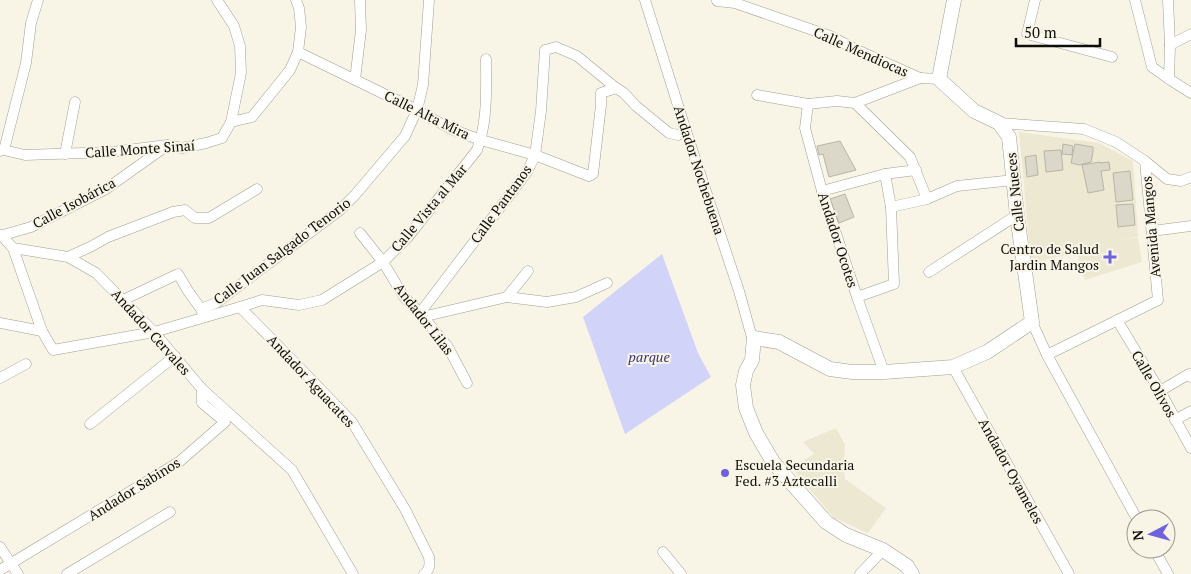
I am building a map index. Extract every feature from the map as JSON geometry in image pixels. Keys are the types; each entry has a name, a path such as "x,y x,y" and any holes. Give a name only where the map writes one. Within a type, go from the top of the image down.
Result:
{"main road":[{"path":"940,79 954,0"},
{"name":"Avenida Mangos","path":"940,79 974,111 999,123"},
{"name":"Calle Nueces","path":"999,123 1009,137 1017,215 1032,322"},
{"path":"912,574 907,566 883,550 846,535 826,522 773,462 756,433 746,408 742,385 752,360 754,338 779,342 830,369 852,372 884,372 953,367 987,352 1032,322"}],"street":[{"path":"2,150 26,63 31,24 38,0"},
{"name":"Calle Monte Sinaí","path":"2,150 25,155 112,152 167,145 182,148 222,138 231,122 241,72 240,46 234,26 217,0"},
{"path":"231,122 252,116 290,70 298,52 301,27 296,0"},
{"path":"355,80 361,30 360,0"},
{"name":"Calle Juan Salgado Tenorio","path":"203,313 340,210 405,136 417,110 423,85 429,0"},
{"name":"Andador Nochebuena","path":"645,0 739,290 751,334 754,338"},
{"path":"1035,0 1027,34 1112,57"},
{"path":"1135,0 1152,67 1191,93"},
{"path":"1168,0 1169,80"},
{"name":"Calle Mendiocas","path":"717,1 734,2 830,36 920,78"},
{"path":"1170,45 1191,34"},
{"name":"Calle Pantanos","path":"421,315 526,172 535,155 541,111 545,50 556,47 578,56 616,88"},
{"name":"Calle Alta Mira","path":"298,52 417,110 451,129 481,140 535,155 589,176 592,174 601,93 616,88"},
{"name":"Calle Vista al Mar","path":"240,307 262,300 299,304 322,300 383,262 408,237 477,150 481,140 486,99 486,59"},
{"path":"757,95 808,104 837,101 855,103 920,78 940,79"},
{"path":"616,88 669,133 678,135 686,131"},
{"path":"65,154 75,102"},
{"path":"855,103 910,157 926,199"},
{"name":"Andador Ocotes","path":"808,104 805,128 822,191 856,297 884,372"},
{"name":"Avenida Mangos","path":"999,123 1084,129 1116,142 1144,161 1158,300 1047,355"},
{"name":"Calle Isobárica","path":"1,236 31,228 106,189 167,145"},
{"path":"1144,161 1167,179 1181,181 1191,177"},
{"path":"822,191 885,174 916,170"},
{"path":"856,297 894,284 891,207 885,174"},
{"path":"891,207 926,199 957,186 1014,180"},
{"path":"68,257 108,237 173,212 185,210 195,218 209,218 256,189"},
{"path":"929,272 1017,215"},
{"path":"1152,231 1191,226"},
{"name":"Andador Lilas","path":"360,233 383,262 404,297 448,347 467,383"},
{"path":"1,236 13,248 42,331 53,350 154,332 203,313 240,307"},
{"name":"Andador Cervales","path":"13,248 68,257 96,273 154,332 202,389 292,470 354,574"},
{"path":"507,297 528,271"},
{"path":"122,300 178,274 203,313"},
{"path":"421,315 507,297 546,302 576,296 607,283"},
{"name":"Andador Aguacates","path":"240,307 352,422 406,509 429,557 427,570"},
{"name":"Calle Olivos","path":"1117,320 1160,391 1191,448"},
{"path":"1032,322 1047,355 1132,509"},
{"path":"0,323 42,331"},
{"path":"90,424 175,356"},
{"path":"0,378 26,364"},
{"name":"Andador Oyameles","path":"953,367 1069,574"},
{"path":"1160,391 1189,374 1191,377"},
{"name":"Andador Sabinos","path":"0,570 179,462 225,422 202,403 202,389"},
{"path":"1175,420 1191,411"},
{"path":"67,574 170,512"},
{"path":"0,547 18,574"},
{"path":"860,574 883,550"},
{"path":"663,552 681,574"},
{"path":"1160,559 1168,574"}],"shaded area":[{"path":"1019,132 1099,143 1133,161 1138,237 1120,239 1138,238 1142,262 1085,280 1077,252 1031,263"},
{"path":"836,428 845,445 845,479 886,508 868,533 834,518 792,468 814,454 803,442"}],"green space":[{"name":"parque","path":"662,254 698,353 711,377 625,434 583,317"}],"building":[{"path":"840,141 856,170 829,177 823,154 819,155 817,146"},
{"path":"1063,144 1073,146 1072,155 1062,154"},
{"path":"1075,144 1093,147 1091,162 1079,165 1071,163"},
{"path":"1061,150 1063,170 1046,172 1044,151"},
{"path":"1036,155 1038,175 1027,177 1025,157"},
{"path":"1109,162 1110,170 1101,171 1104,190 1088,193 1082,165"},
{"path":"1130,171 1133,200 1116,202 1113,173"},
{"path":"845,194 854,217 839,223 830,199"},
{"path":"1133,204 1135,225 1118,227 1116,205"}],"place":[{"name":"Centro de Salud Jardin Mangos","path":"1110,257"},
{"name":"Escuela Secundaria Fed. #3 Aztecalli","path":"725,473"}]}
